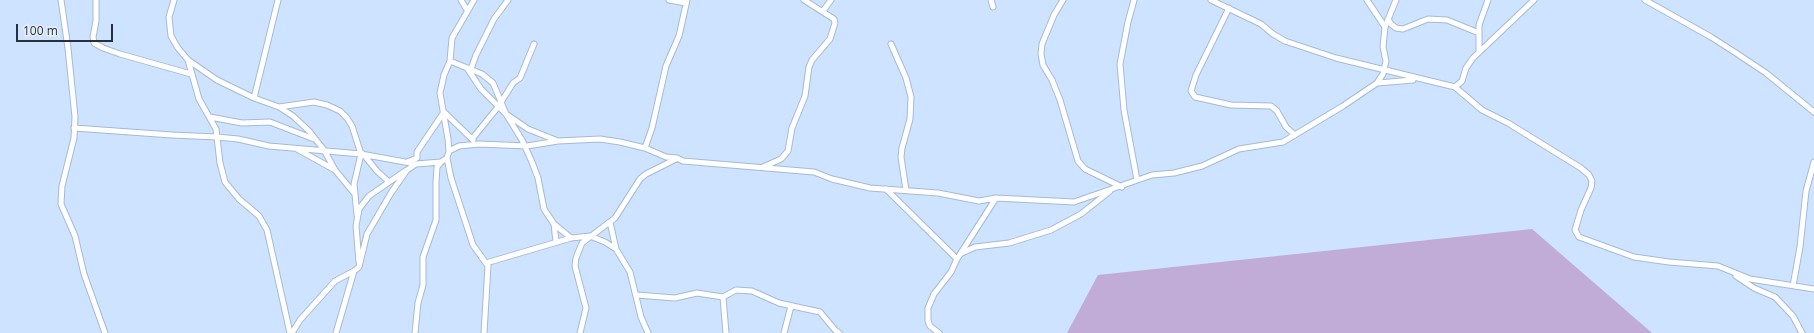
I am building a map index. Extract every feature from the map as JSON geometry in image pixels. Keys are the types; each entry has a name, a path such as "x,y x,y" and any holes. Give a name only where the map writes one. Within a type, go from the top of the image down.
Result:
{"street":[{"path":"62,0 75,117 74,138 62,186 61,204 75,236 84,274 105,333"},
{"path":"96,0 94,43 120,54 191,74"},
{"path":"174,0 169,17 171,36 178,48 188,60 217,80 254,98 279,107 302,123 324,150 335,170 354,193"},
{"path":"254,98 278,0"},
{"path":"460,0 468,10"},
{"path":"474,0 452,38 450,61 444,75 440,93 449,150 447,158 451,178 473,245 488,268 484,333"},
{"path":"469,68 494,18 508,0"},
{"path":"645,148 652,128 666,66 679,36 686,2 669,0"},
{"path":"762,168 781,158 788,151 792,128 805,96 808,67 830,39 835,23 834,19 804,0"},
{"path":"823,11 831,0"},
{"path":"991,0 993,7"},
{"path":"1063,0 1054,15 1042,44 1041,54 1043,65 1052,80 1060,100 1078,161 1085,169 1122,187"},
{"path":"1134,0 1120,64 1124,110 1137,180"},
{"path":"1211,0 1261,24 1273,34 1286,41 1336,58 1386,69 1420,80 1455,87 1482,110 1508,123 1581,168 1591,177 1591,188 1581,210 1575,230 1579,237 1647,260 1705,264 1726,269 1750,279 1814,289"},
{"path":"1367,0 1385,27"},
{"path":"449,150 459,146 479,144 524,146 558,141 600,139 645,148 666,157 677,158 683,161 814,172 823,177 849,184 886,189 938,193 979,201 996,198 1074,202 1122,187 1137,180 1202,166 1239,149 1279,143 1343,106 1376,83 1386,69 1383,47 1385,27 1396,0"},
{"path":"1479,51 1480,19 1488,0"},
{"path":"1455,87 1459,85 1470,62 1479,51 1534,0"},
{"path":"1645,0 1711,37 1736,53 1766,73 1814,112"},
{"path":"1228,8 1196,75 1191,91 1195,96 1231,105 1271,106 1277,111 1286,127 1295,135"},
{"path":"1388,19 1396,28 1403,29 1428,19 1447,20 1479,33"},
{"path":"472,138 500,105 513,83 520,78 534,44"},
{"path":"891,44 906,78 910,97 910,119 901,157 906,190"},
{"path":"188,60 198,99 210,117 217,136 220,163 225,182 239,199 259,216 269,237 291,333"},
{"path":"450,61 482,74 493,83 500,105"},
{"path":"469,68 474,80 500,105 524,146 538,178 544,209 554,224 571,238"},
{"path":"1376,83 1393,80 1420,80"},
{"path":"279,107 314,102 340,110 352,126 362,154 389,182"},
{"path":"444,112 479,144"},
{"path":"407,162 416,158 417,152 444,112"},
{"path":"506,114 528,130 558,141"},
{"path":"210,117 242,123 270,122 315,139"},
{"path":"74,128 172,135 217,136 269,146 362,154 416,164 441,162"},
{"path":"295,148 335,170"},
{"path":"359,267 356,241 354,184 362,154"},
{"path":"416,333 418,303 422,285 422,257 436,220 437,167 447,158"},
{"path":"580,333 586,308 577,278 576,258 582,243 610,222 619,212 643,176 677,158"},
{"path":"1793,286 1800,247 1806,191 1814,162"},
{"path":"356,215 369,196 416,164"},
{"path":"291,333 300,320 335,281 359,267 368,234 377,215 407,170"},
{"path":"886,189 957,260"},
{"path":"960,254 975,247 1009,243 1051,230 1081,214 1110,190"},
{"path":"939,333 930,326 928,321 928,308 934,294 951,272 960,254 996,198"},
{"path":"610,222 616,249 630,272 641,317 648,333"},
{"path":"554,224 556,242"},
{"path":"486,263 571,238 590,236 605,242 616,249"},
{"path":"1726,269 1754,288 1775,297 1793,316 1802,333"},
{"path":"336,333 354,271"},
{"path":"636,295 675,298 697,293 723,297 736,290 746,290 791,306 820,312 839,333"},
{"path":"723,297 726,333"},
{"path":"784,333 791,306"}],"shaded area":[{"path":"1532,229 1652,333 1067,333 1098,275"}]}
